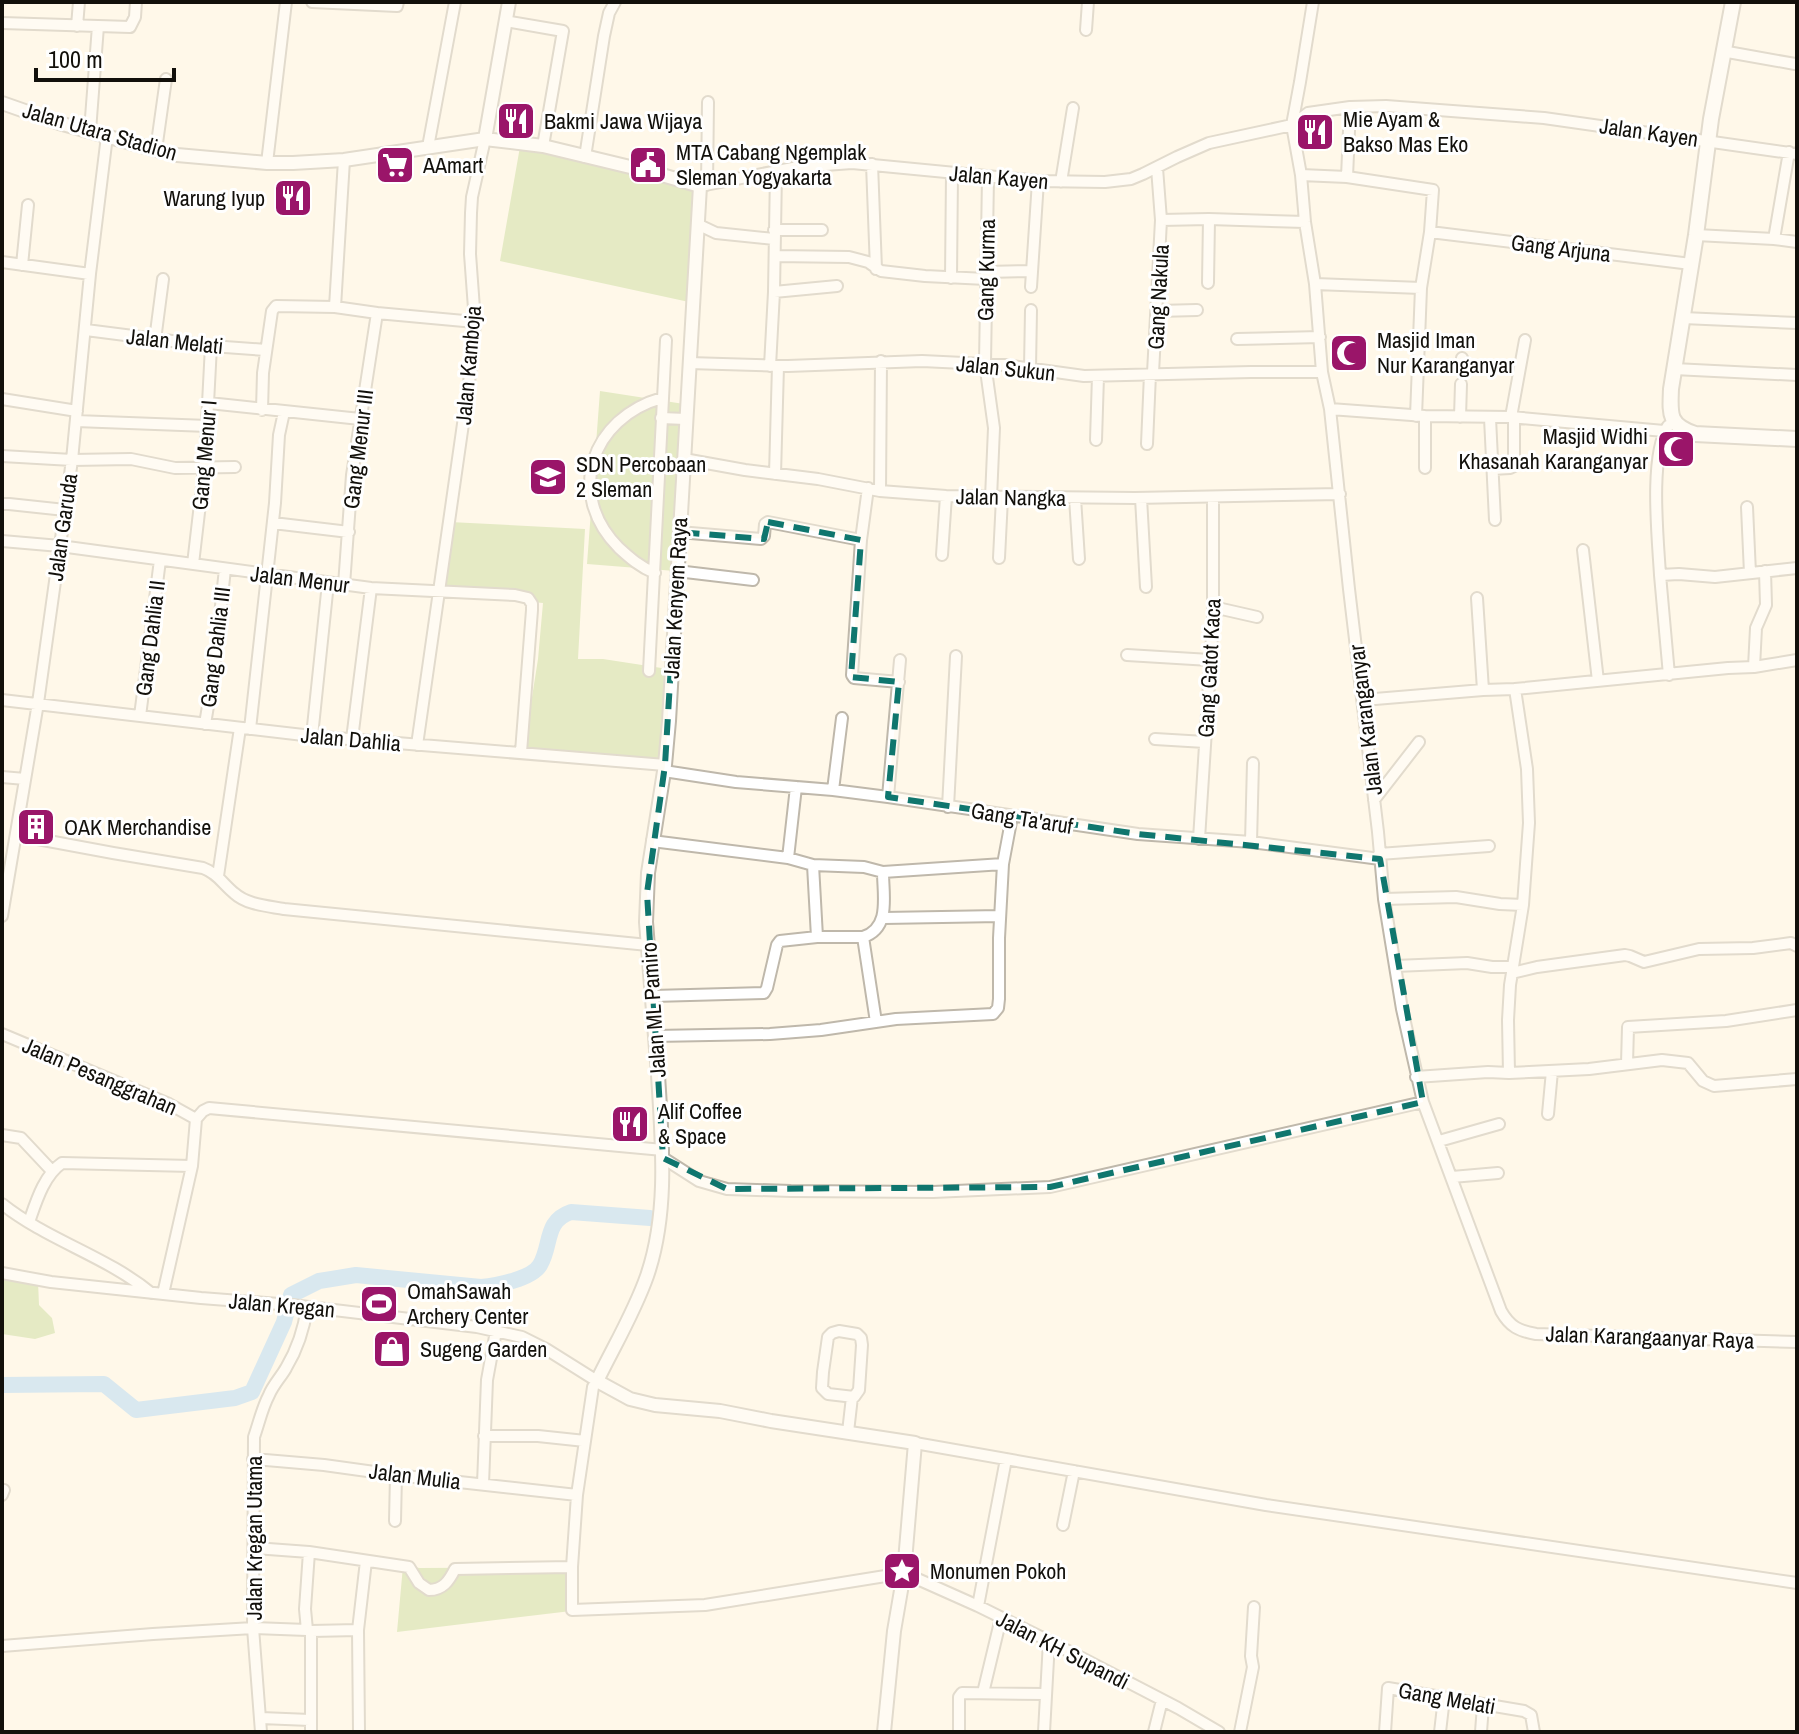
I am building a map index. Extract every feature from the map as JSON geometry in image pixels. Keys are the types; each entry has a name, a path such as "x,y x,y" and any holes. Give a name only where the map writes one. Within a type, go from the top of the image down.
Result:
{"main road":[{"path":"1733,2 1708,140 1670,404 1675,424 1695,434 1797,439"}],"street":[{"path":"77,26 79,2"},
{"path":"2,23 130,27 135,17 136,2"},
{"path":"267,163 286,2"},
{"path":"312,2 397,6 398,2"},
{"path":"428,147 455,2"},
{"path":"485,139 509,2"},
{"path":"585,157 604,36 615,2"},
{"path":"1086,30 1088,2"},
{"path":"1292,125 1313,2"},
{"path":"505,21 563,31 543,146"},
{"path":"90,131 98,26"},
{"path":"1722,51 1795,64"},
{"path":"156,150 166,79"},
{"path":"704,186 708,102"},
{"name":"Jalan Utara Stadion","path":"2,103 177,155 267,163 344,160 485,139 543,146 704,186"},
{"name":"Jalan Kayen","path":"704,186 819,165 872,164 1038,181 1120,181 1157,168 1209,143 1292,125 1308,113 1350,107 1386,106 1544,118 1793,153"},
{"path":"1347,177 1350,107"},
{"path":"1061,182 1073,108"},
{"name":"Jalan Karanganyar","path":"1292,125 1315,284 1322,372 1330,409 1384,899 1395,966 1423,1102 1507,1321"},
{"name":"Jalan Garuda","path":"2,916 38,703 72,460 107,136"},
{"name":"Jalan Kamboja","path":"417,745 463,430 475,322 470,223 472,197 485,139"},
{"path":"1774,239 1793,153"},
{"path":"335,307 344,160"},
{"path":"872,164 876,269"},
{"name":"Gang Nakula","path":"1147,444 1158,311 1161,220 1157,168"},
{"path":"775,474 776,172"},
{"path":"951,278 952,174"},
{"path":"1301,175 1347,177 1433,190 1421,288 1421,416 1425,468"},
{"name":"Gang Kurma","path":"988,177 985,363 994,428 999,558"},
{"path":"1031,287 1038,181"},
{"name":"Jalan Kenyem Raya","path":"665,768 697,224 704,186"},
{"path":"22,265 28,205"},
{"path":"1208,283 1209,219"},
{"name":"Gang Nakula","path":"1161,220 1305,222"},
{"path":"697,224 716,233 774,234 822,230"},
{"name":"Gang Arjuna","path":"1430,232 1691,264"},
{"path":"1696,235 1797,242"},
{"path":"775,256 857,258 876,269 951,278 1032,271"},
{"path":"2,262 90,274"},
{"path":"155,340 163,279"},
{"path":"1315,284 1421,288"},
{"path":"774,292 837,286"},
{"path":"262,410 266,350 272,311 276,306 335,307 475,322"},
{"path":"1030,368 1031,310"},
{"path":"1158,311 1197,310"},
{"name":"Gang Menur III","path":"344,585 352,475 377,313"},
{"path":"1683,318 1797,323"},
{"name":"Jalan Melati","path":"86,330 266,350"},
{"path":"1237,339 1320,337"},
{"path":"649,671 666,340"},
{"path":"1492,469 1514,466 1512,417 1525,340"},
{"name":"Gang Menur I","path":"193,564 205,467 211,346"},
{"path":"1461,370 1462,358"},
{"path":"880,491 881,361"},
{"name":"Jalan Sukun","path":"689,363 774,366 881,361 985,363 1072,376 1322,372"},
{"path":"1674,369 1797,375"},
{"path":"1096,440 1098,376"},
{"path":"1460,417 1461,384"},
{"path":"655,573 633,561 608,536 594,513 590,474 594,456 615,424 637,407 662,398"},
{"path":"2,399 77,416 208,426"},
{"path":"209,403 360,419"},
{"path":"1330,409 1421,416 1512,417 1664,431"},
{"path":"218,876 245,729 268,575 279,435 284,412"},
{"path":"661,418 686,419"},
{"path":"1490,418 1495,520"},
{"path":"1669,675 1660,575 1658,464 1664,431 1673,418"},
{"path":"2,456 131,459 175,468 235,467"},
{"name":"Jalan Nangka","path":"684,459 880,491 946,496 1141,498 1340,494"},
{"path":"868,488 861,540 852,675 854,678 899,682"},
{"path":"942,555 946,496"},
{"name":"Gang Gatot Kaca","path":"1199,839 1213,607 1213,497"},
{"path":"1075,498 1079,559"},
{"path":"1141,498 1146,587"},
{"path":"2,504 65,510"},
{"path":"1747,507 1750,573"},
{"path":"656,541 678,537 761,539 768,522 861,540"},
{"path":"273,523 349,532"},
{"name":"Jalan Menur","path":"2,541 371,588 524,597 531,600 532,610 521,752"},
{"path":"1583,550 1598,681"},
{"name":"Gang Dahlia II","path":"140,716 160,560"},
{"path":"1660,575 1715,577 1797,568"},
{"name":"Gang Dahlia III","path":"205,724 225,569"},
{"path":"677,571 753,580"},
{"path":"1754,667 1756,628 1766,605 1765,571"},
{"path":"312,736 328,583"},
{"path":"352,739 371,588"},
{"path":"1477,598 1483,690"},
{"path":"1213,607 1257,617"},
{"path":"1127,655 1210,660"},
{"path":"948,807 956,656"},
{"path":"888,797 900,660"},
{"path":"1363,700 1669,675 1797,660"},
{"path":"1509,1073 1508,1020 1512,970 1523,905 1529,823 1527,769 1515,689"},
{"name":"Jalan Dahlia","path":"2,700 312,736 521,752 665,768"},
{"path":"833,790 842,718"},
{"path":"1155,739 1205,742"},
{"path":"1374,800 1419,742"},
{"path":"1251,842 1253,763"},
{"name":"Gang Ta'aruf","path":"665,768 736,782 888,797 1138,834 1380,856 1489,846"},
{"name":"Jalan ML Pamiro","path":"597,1381 631,1315 647,1275 659,1218 663,1154 647,893 652,841 665,768"},
{"path":"2,777 25,779"},
{"path":"788,858 796,787"},
{"path":"655,1036 770,1034 896,1019 995,1013 999,999 1003,864 1012,816"},
{"path":"16,835 203,868 218,876 245,900 284,909 648,945"},
{"path":"652,841 788,858 813,865 864,867 883,872 1003,864"},
{"path":"813,865 817,937"},
{"path":"653,996 764,993 780,941 863,937 877,930 884,918 883,872"},
{"path":"1384,899 1456,897 1523,905"},
{"path":"884,918 1000,916"},
{"path":"863,937 876,1022"},
{"path":"1395,966 1469,963 1512,970 1625,955 1644,962 1699,949 1753,948 1791,943 1797,946"},
{"path":"1627,1064 1628,1027 1726,1021 1797,1010"},
{"name":"Jalan Pesanggrahan","path":"2,1034 169,1104 196,1119"},
{"path":"1416,1077 1552,1071 1662,1060 1688,1063 1703,1081 1714,1086 1797,1079"},
{"path":"1548,1114 1552,1071"},
{"path":"2,1204 157,1293 192,1166 196,1119 209,1108 663,1154 699,1181 727,1189 933,1192 1050,1187 1423,1102"},
{"path":"1439,1141 1499,1124"},
{"path":"2,1135 21,1138 52,1171"},
{"path":"29,1222 52,1171 65,1162 192,1166"},
{"path":"1452,1177 1498,1173"},
{"name":"Jalan Kregan","path":"2,1273 51,1282 454,1323 522,1337 597,1381"},
{"name":"Jalan Kregan Utama","path":"261,1732 253,1628 254,1437 270,1391 297,1347 307,1307"},
{"name":"Jalan Karangaanyar Raya","path":"1507,1321 1521,1331 1536,1334 1797,1342"},
{"path":"483,1484 487,1380 496,1331"},
{"path":"835,1332 857,1334 862,1341 859,1390 852,1397 828,1394 822,1388 828,1337 835,1332"},
{"path":"904,1573 705,1605 574,1610 571,1606 572,1567 577,1495 593,1387 597,1381 630,1399 655,1405 720,1411 1266,1505 1797,1583"},
{"path":"848,1432 852,1397"},
{"path":"484,1436 538,1436 585,1441"},
{"path":"884,1732 894,1631 904,1573 915,1443"},
{"name":"Jalan Mulia","path":"253,1459 577,1495"},
{"path":"978,1606 1006,1459"},
{"path":"1063,1525 1074,1471"},
{"path":"395,1521 396,1475"},
{"path":"255,1548 309,1552 409,1567 419,1583 429,1590 441,1589 455,1569 572,1567"},
{"path":"2,1646 253,1628 307,1630 305,1609 309,1552"},
{"path":"359,1732 358,1630 366,1561"},
{"name":"Jalan KH Supandi","path":"904,1573 1049,1641 1219,1732"},
{"path":"1240,1732 1253,1667 1254,1607"},
{"path":"983,1693 1001,1618"},
{"path":"261,1718 310,1726 311,1631 358,1630"},
{"path":"1044,1732 1049,1641"},
{"name":"Gang Melati","path":"1385,1732 1388,1688 1528,1712 1534,1721 1534,1732"},
{"path":"959,1732 960,1694 1046,1694"},
{"path":"1440,1732 1444,1698"},
{"path":"1154,1732 1162,1700"},
{"path":"1481,1732 1483,1705"}],"highlighted area":[{"path":"768,522 861,540 851,677 899,682 888,797 1138,834 1380,859 1423,1102 1050,1187 727,1189 663,1158 647,893 665,765 679,532 764,539"}],"green space":[{"path":"521,141 698,179 689,302 500,261"},
{"path":"600,391 684,404 675,571 587,564"},
{"path":"450,522 585,529 578,659 603,659 668,669 664,767 524,748 543,603 438,593"},
{"path":"2,1277 38,1281 39,1305 52,1318 55,1333 35,1339 2,1334"},
{"path":"403,1566 570,1567 571,1611 397,1632"}],"waterway":[{"path":"2,1385 104,1384 136,1410 235,1398 252,1392 284,1322 291,1295 319,1281 356,1275 481,1287 495,1285 522,1278 536,1270 544,1257 552,1227 562,1216 571,1212 650,1218"}],"place":[{"name":"Bakmi Jawa Wijaya","path":"516,121"},
{"name":"Mie Ayam & Bakso Mas Eko","path":"1315,132"},
{"name":"AAmart","path":"395,165"},
{"name":"MTA Cabang Ngemplak Sleman Yogyakarta","path":"648,165"},
{"name":"Warung Iyup","path":"293,198"},
{"name":"Masjid Iman Nur Karanganyar","path":"1349,353"},
{"name":"Masjid Widhi Khasanah Karanganyar","path":"1676,449"},
{"name":"SDN Percobaan 2 Sleman","path":"548,477"},
{"name":"OAK Merchandise","path":"36,827"},
{"name":"Alif Coffee & Space","path":"630,1124"},
{"name":"OmahSawah Archery Center","path":"379,1304"},
{"name":"Sugeng Garden","path":"392,1349"},
{"name":"Monumen Pokoh","path":"902,1571"}]}
